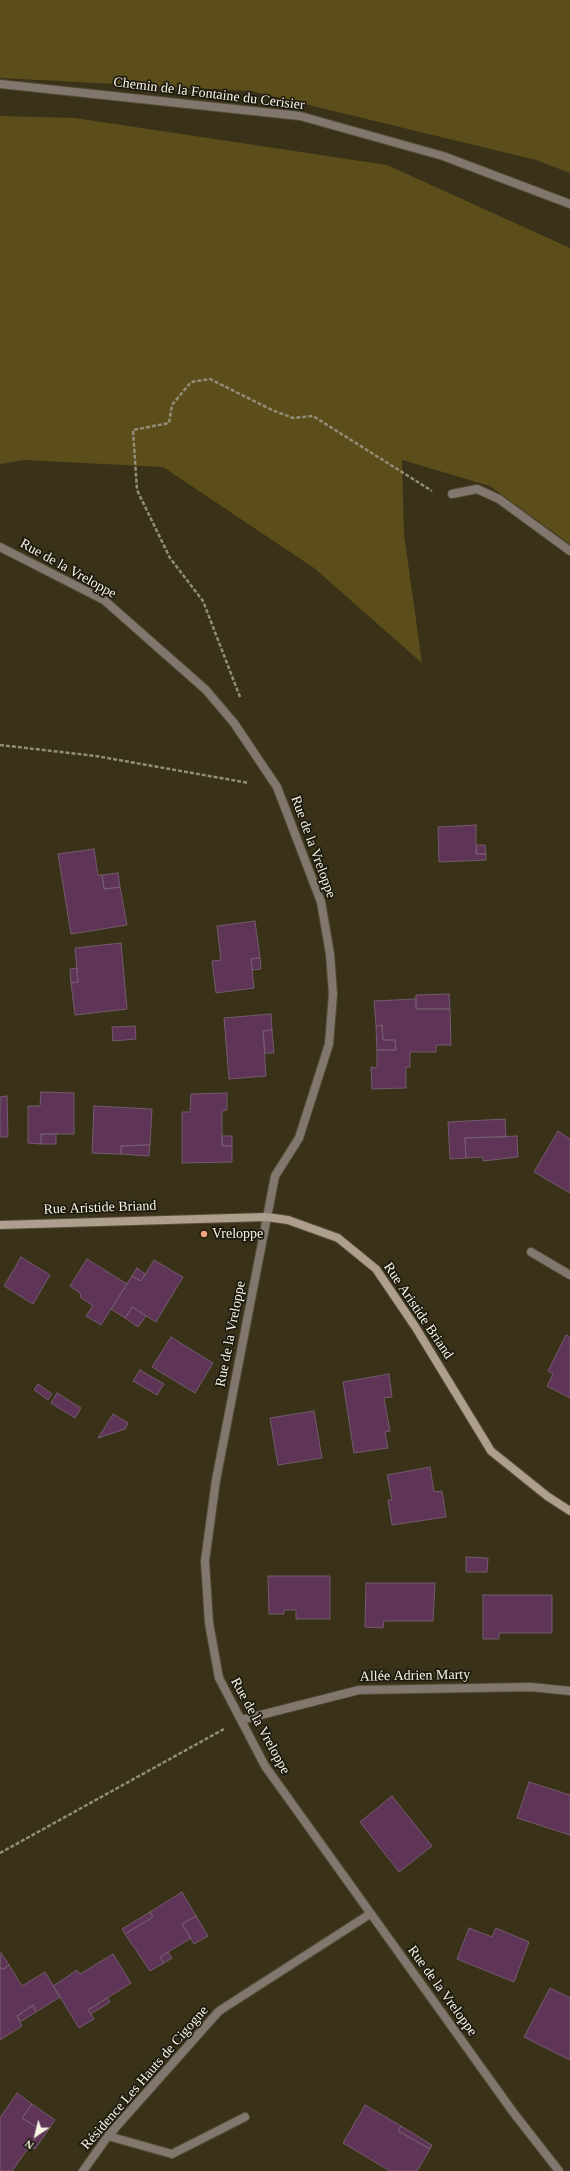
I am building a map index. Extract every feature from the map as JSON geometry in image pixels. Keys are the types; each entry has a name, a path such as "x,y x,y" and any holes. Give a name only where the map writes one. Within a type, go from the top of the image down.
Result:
{"street":[{"name":"Chemin de la Fontaine du Cerisier","path":"0,84 300,116 443,156 570,204"},
{"path":"452,494 477,489 498,499 570,551"},
{"name":"Rue de la Vreloppe","path":"0,547 104,600 206,690 234,723 277,787 321,902 330,954 333,994 329,1044 298,1138 275,1176 216,1480 205,1561 209,1623 219,1678 265,1766 513,2112 559,2171"},
{"name":"Rue Aristide Briand","path":"0,1225 266,1217 288,1220 338,1238 376,1268 416,1328 492,1451 547,1496 570,1511"},
{"path":"531,1252 570,1275"},
{"name":"Allée Adrien Marty","path":"241,1720 359,1690 531,1687 570,1691"},
{"name":"Résidence Les Hauts de Cigogne","path":"83,2171 108,2136 220,2011 370,1914"},
{"path":"108,2136 172,2154 245,2117"}],"path":[{"path":"234,723 241,700 203,601 170,558 137,490 133,430 169,423 172,405 191,382 210,378 272,410 293,418 313,416 430,491 452,494"},
{"path":"0,745 96,756 170,770 277,787"},
{"path":"0,1853 241,1720"}],"shaded area":[{"path":"0,0 570,0 570,173 536,160 251,91 0,78"},
{"path":"0,116 75,118 387,165 570,248 570,544 490,486 402,460 404,534 422,663 314,568 163,467 24,460 0,464"}],"building":[{"path":"476,825 476,854 486,854 486,860 439,862 438,827"},
{"path":"477,845 485,845 486,854 476,854"},
{"path":"94,849 98,875 102,875 104,889 120,887 127,925 71,934 58,854"},
{"path":"118,873 120,887 104,889 102,875"},
{"path":"255,921 260,958 251,959 254,988 216,993 212,961 221,960 217,926"},
{"path":"121,943 127,1009 75,1015 71,983 78,982 75,948"},
{"path":"260,958 261,969 252,970 251,959"},
{"path":"77,968 78,982 71,983 70,969"},
{"path":"449,994 450,1009 416,1009 416,995"},
{"path":"416,999 416,1009 450,1009 451,1045 436,1045 436,1052 410,1052 410,1067 406,1067 406,1088 372,1089 371,1067 377,1068 377,1050 396,1050 395,1040 383,1040 382,1025 376,1026 374,1001"},
{"path":"271,1014 272,1030 263,1031 266,1076 229,1079 224,1018"},
{"path":"382,1025 383,1040 395,1040 396,1050 377,1050 376,1026"},
{"path":"135,1026 136,1039 113,1041 112,1027"},
{"path":"272,1030 274,1053 265,1053 263,1031"},
{"path":"41,1092 74,1093 74,1134 41,1134 41,1144 28,1143 28,1106 40,1106"},
{"path":"227,1093 227,1110 222,1111 222,1146 232,1146 232,1162 182,1163 182,1112 190,1112 191,1094"},
{"path":"7,1096 8,1137 0,1137 0,1097"},
{"path":"94,1106 152,1109 150,1145 121,1146 121,1154 92,1153"},
{"path":"505,1119 506,1137 465,1138 466,1158 450,1159 448,1122"},
{"path":"558,1131 570,1139 570,1193 534,1172"},
{"path":"41,1134 56,1134 56,1144 41,1144"},
{"path":"222,1136 232,1136 232,1146 222,1146"},
{"path":"517,1136 518,1157 483,1161 483,1157 466,1158 465,1138"},
{"path":"150,1145 149,1156 121,1154 121,1146"},
{"path":"21,1257 50,1275 33,1304 4,1286"},
{"path":"87,1259 127,1284 101,1325 86,1316 93,1306 80,1297 81,1294 70,1286"},
{"path":"154,1260 183,1277 156,1322 132,1307 125,1318 111,1309 132,1276 141,1281"},
{"path":"137,1268 145,1274 141,1281 132,1276"},
{"path":"132,1307 146,1316 138,1327 125,1318"},
{"path":"566,1335 570,1337 570,1398 547,1386 553,1374 548,1371"},
{"path":"171,1337 213,1363 195,1393 152,1367"},
{"path":"140,1370 164,1384 157,1395 133,1381"},
{"path":"389,1374 392,1397 384,1398 390,1431 385,1432 388,1448 354,1453 343,1382"},
{"path":"38,1384 52,1394 48,1400 34,1390"},
{"path":"57,1393 81,1408 75,1418 51,1403"},
{"path":"314,1411 322,1458 278,1465 270,1418"},
{"path":"113,1414 128,1423 125,1429 98,1438"},
{"path":"430,1467 434,1492 442,1491 446,1517 392,1525 388,1500 392,1500 387,1475"},
{"path":"466,1557 488,1558 487,1572 466,1572"},
{"path":"268,1576 330,1576 330,1619 296,1619 296,1610 284,1610 284,1614 269,1614"},
{"path":"366,1583 435,1583 433,1621 384,1621 383,1628 365,1627"},
{"path":"483,1595 552,1595 552,1633 499,1633 499,1639 483,1639"},
{"path":"529,1782 570,1795 570,1835 517,1818"},
{"path":"392,1796 432,1846 399,1872 360,1822"},
{"path":"182,1892 196,1916 182,1924 191,1938 160,1957 164,1963 150,1971 125,1934 153,1917 150,1912"},
{"path":"150,1912 153,1917 125,1934 122,1929"},
{"path":"196,1916 208,1936 194,1944 182,1924"},
{"path":"469,1928 492,1937 496,1928 529,1942 514,1982 457,1959"},
{"path":"168,1952 172,1958 164,1963 160,1957"},
{"path":"1,1953 9,1965 4,1969 0,1968"},
{"path":"113,1954 131,1983 88,2010 94,2019 79,2028 53,1986 77,1970 80,1974"},
{"path":"9,1965 22,1986 45,1972 60,1997 36,2012 33,2005 17,2016 22,2026 0,2040 0,1968 4,1969"},
{"path":"550,1988 570,1998 570,2060 524,2037"},
{"path":"107,1998 110,2002 91,2014 88,2010"},
{"path":"33,2005 36,2012 20,2022 17,2016"},
{"path":"17,2093 32,2104 22,2118 41,2130 12,2171 0,2171 0,2118"},
{"path":"32,2104 55,2120 35,2149 30,2145 41,2130 22,2118"},
{"path":"365,2105 401,2126 398,2131 430,2149 417,2171 390,2171 343,2143"},
{"path":"401,2126 432,2145 430,2149 398,2131"}],"place":[{"name":"Vreloppe","path":"204,1234"}]}
